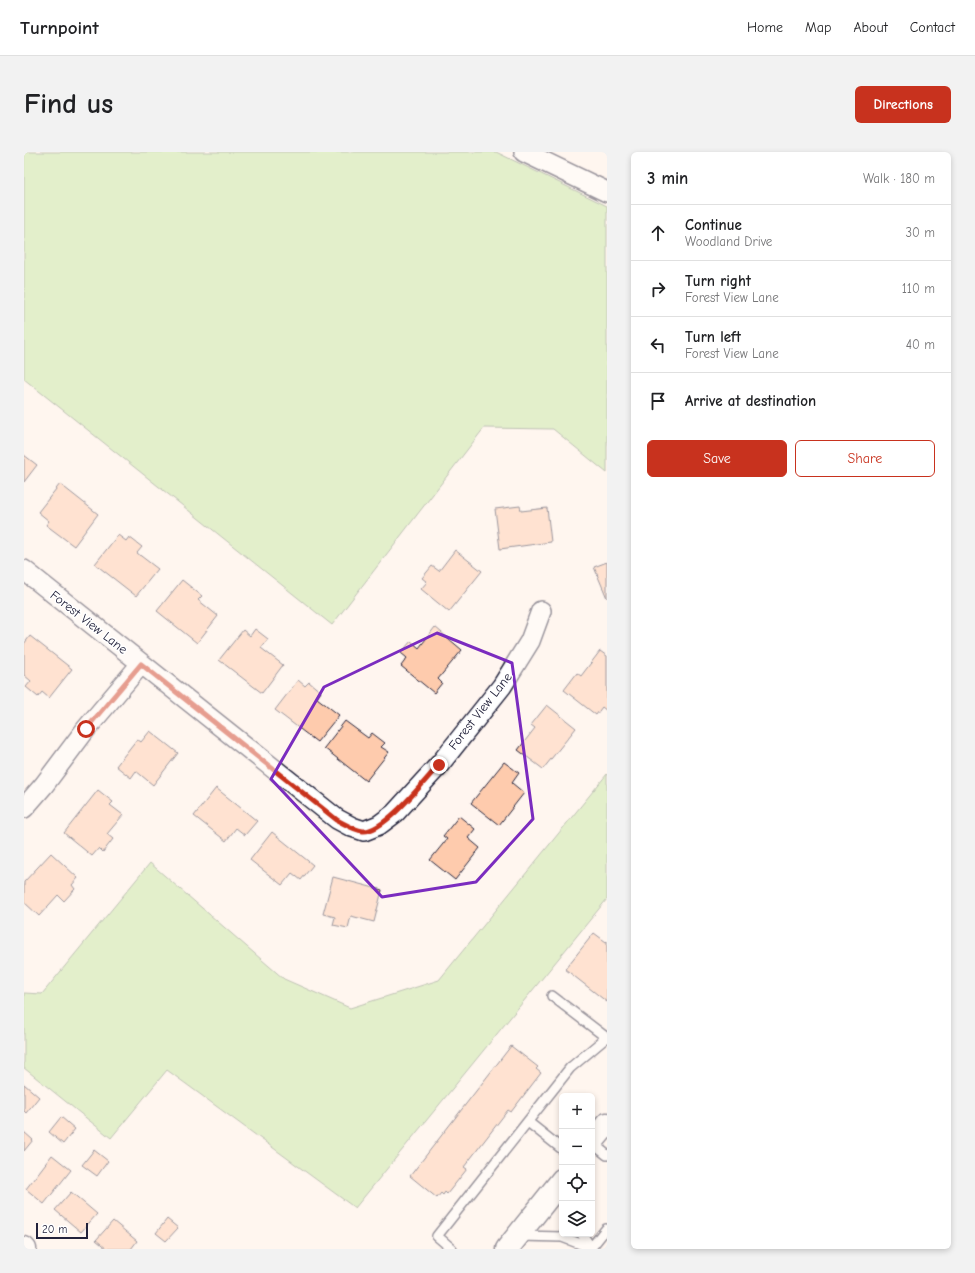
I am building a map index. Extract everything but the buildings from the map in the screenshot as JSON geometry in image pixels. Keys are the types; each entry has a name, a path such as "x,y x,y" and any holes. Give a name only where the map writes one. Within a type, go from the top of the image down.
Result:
{"main road":[{"path":"595,1139 607,1124"},
{"path":"512,1243 559,1189"}],"street":[{"path":"524,152 607,192"},
{"name":"Forest View Lane","path":"24,570 337,820 352,828 364,831 379,825 395,813 439,765 502,686 530,641 542,611"},
{"path":"24,808 44,785 86,729 141,664"}],"lane":[{"path":"452,1249 437,1236 570,1068 607,1038 552,996"},
{"path":"528,1122 559,1147"},
{"path":"595,1145 607,1155"},
{"path":"590,1249 606,1229"},
{"path":"512,1243 562,1237 590,1249"},
{"path":"584,1237 590,1249"}],"highlighted area":[{"path":"437,633 512,663 533,819 476,882 382,897 271,779 324,687"}],"green space":[{"path":"24,152 496,152 607,206 607,473 553,429 484,428 332,625 24,379"},
{"path":"607,774 607,899 355,1208 167,1070 111,1138 24,1068 24,993 42,994 150,863 284,979 350,1008 439,980"}],"route":[{"path":"86,729 141,664 337,820 352,828 364,831 379,825 395,813 439,765"}]}
